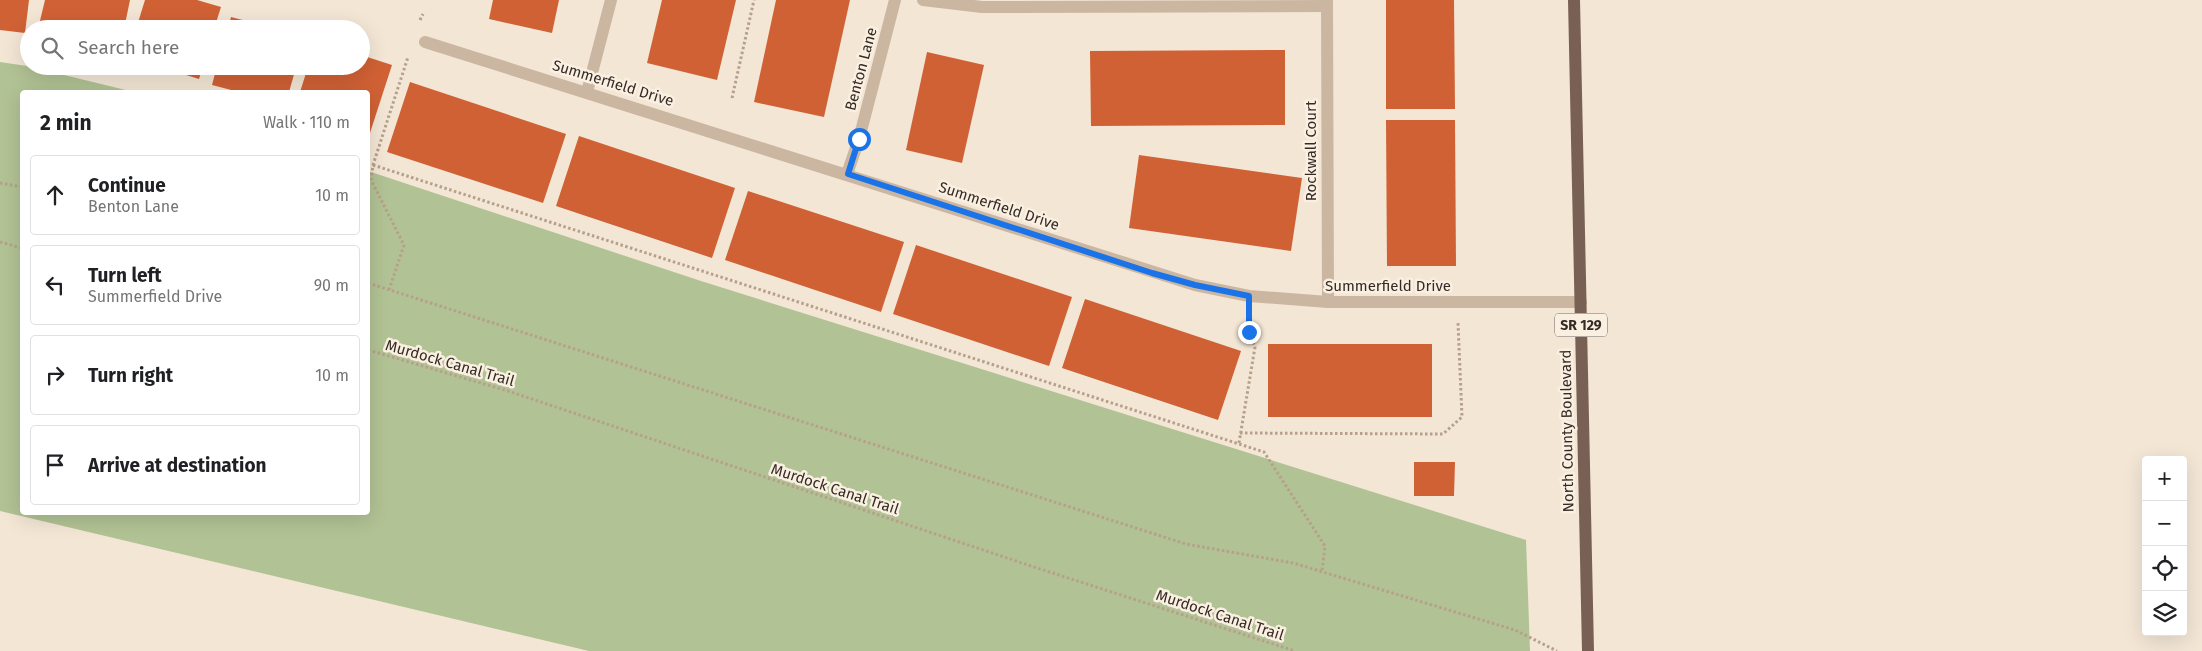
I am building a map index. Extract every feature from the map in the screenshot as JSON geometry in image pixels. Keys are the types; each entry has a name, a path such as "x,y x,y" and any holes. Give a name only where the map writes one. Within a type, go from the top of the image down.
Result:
{"main road":[{"name":"North County Boulevard","path":"1574,0 1588,651"}],"street":[{"path":"586,92 611,0"},
{"name":"Benton Lane","path":"848,174 895,0"},
{"path":"923,0 982,7 1327,3"},
{"name":"Rockwall Court","path":"1327,3 1328,302"},
{"name":"Summerfield Drive","path":"425,42 1195,285 1249,296 1328,302 1581,302"}],"path":[{"path":"732,98 754,0"},
{"path":"420,23 423,14"},
{"path":"389,290 404,245 371,180 372,166 410,52"},
{"path":"372,166 1264,452 1325,546 1322,571"},
{"path":"0,183 20,187"},
{"path":"0,242 20,247"},
{"path":"370,284 1186,544 1293,563 1322,571 1514,630 1557,651"},
{"path":"1239,443 1255,347 1249,332 1249,296"},
{"path":"1240,433 1443,434 1462,417 1458,302"},
{"name":"Murdock Canal Trail","path":"370,351 508,391 1037,568 1295,651"}],"green space":[{"path":"0,62 20,65 20,75 64,75 126,90 20,90 20,515 370,515 370,172 701,281 1526,540 1530,651 589,651 0,511"}],"building":[{"path":"0,0 29,0 27,20 20,20 20,32 0,30"},
{"path":"45,0 130,0 126,20 40,20"},
{"path":"145,0 197,0 221,7 217,20 139,20"},
{"path":"493,0 559,0 552,33 489,19"},
{"path":"662,0 736,0 717,80 647,63"},
{"path":"776,0 850,0 824,117 754,102"},
{"path":"1386,0 1454,0 1455,109 1386,109"},
{"path":"231,17 242,20 230,20"},
{"path":"1285,50 1285,125 1091,126 1090,51"},
{"path":"927,52 984,65 962,163 906,150"},
{"path":"370,58 392,65 370,133 370,90 301,90 305,75 370,75"},
{"path":"186,75 200,75 199,79"},
{"path":"215,75 294,75 290,90 231,90 212,85"},
{"path":"410,82 566,134 543,203 387,152"},
{"path":"1386,120 1455,120 1456,266 1387,266"},
{"path":"579,136 735,188 712,258 556,206"},
{"path":"1139,155 1302,178 1291,251 1129,228"},
{"path":"748,191 904,242 881,312 725,260"},
{"path":"916,245 1072,297 1049,366 893,314"},
{"path":"1085,299 1241,351 1218,420 1062,368"},
{"path":"1268,344 1432,344 1432,417 1268,417"},
{"path":"1414,462 1455,462 1454,496 1414,496"}],"route":[{"path":"859,139 848,174 1152,273 1195,285 1249,296 1249,332"}]}
